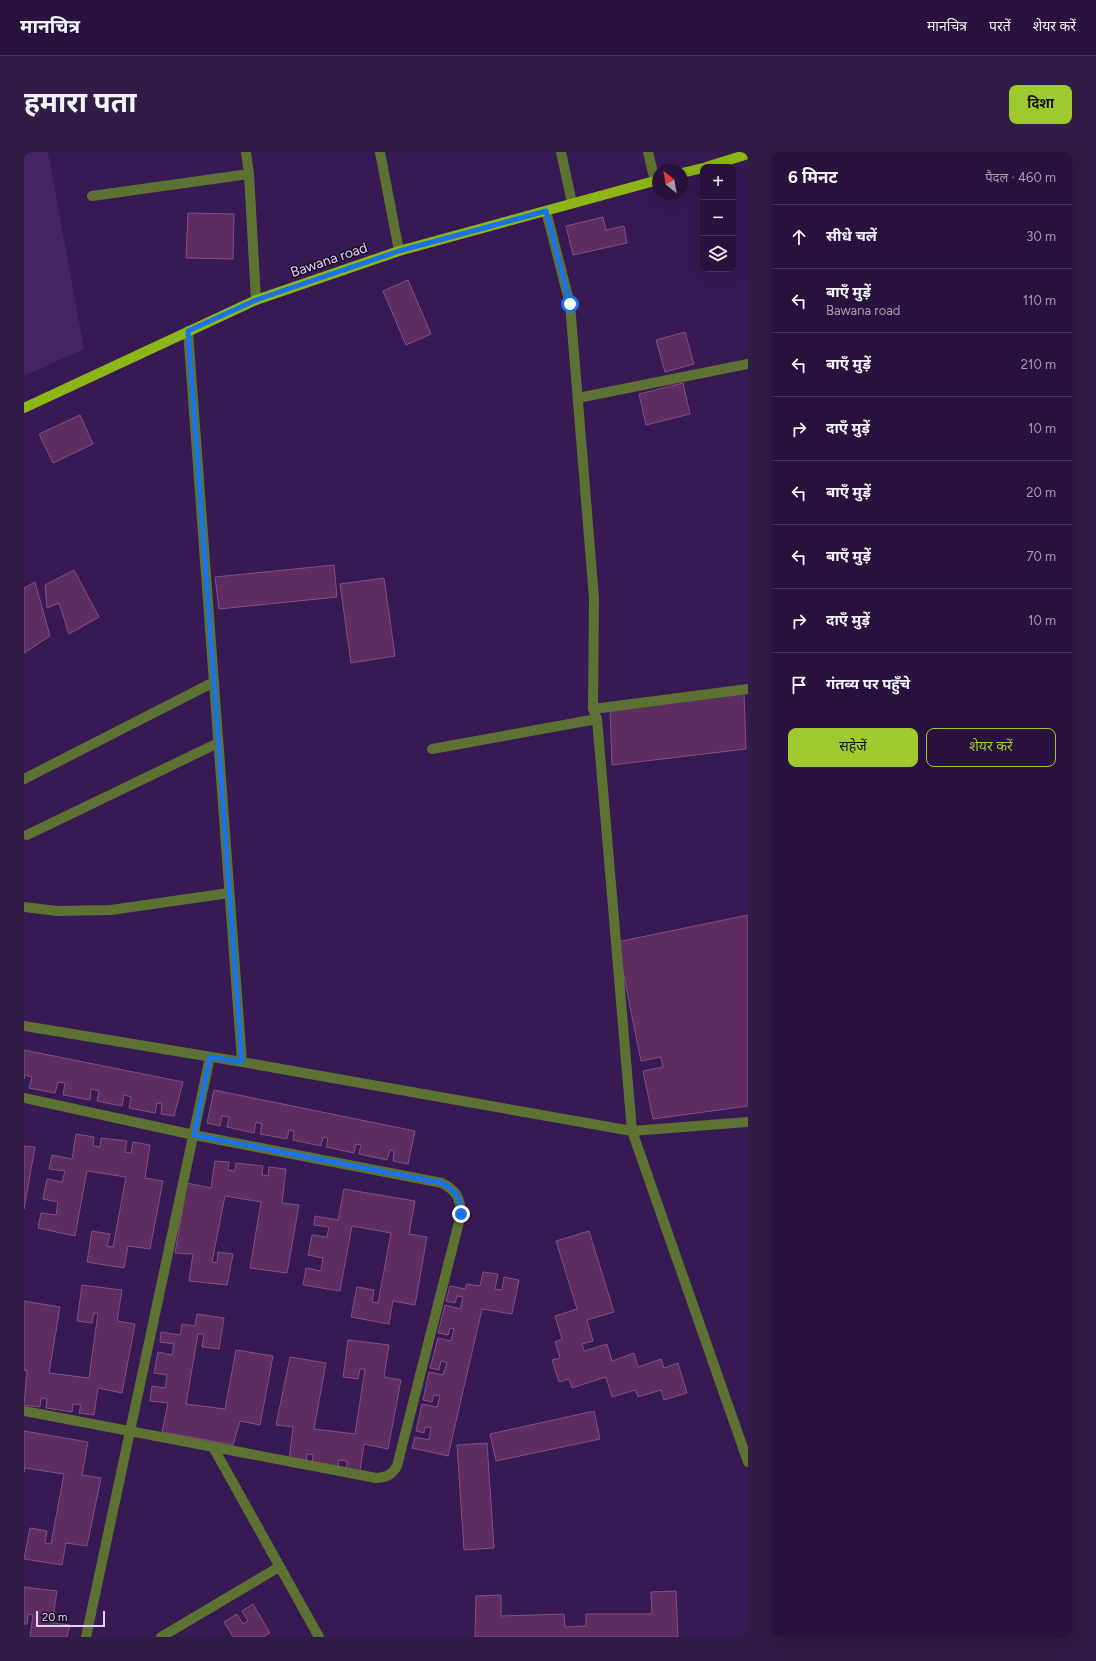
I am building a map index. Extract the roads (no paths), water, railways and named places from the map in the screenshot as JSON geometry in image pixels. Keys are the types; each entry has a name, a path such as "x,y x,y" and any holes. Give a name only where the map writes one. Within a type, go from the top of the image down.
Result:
{"main road":[{"path":"715,164 748,154"},
{"path":"688,171 700,168"},
{"name":"Bawana road","path":"24,408 256,300 399,251 652,181"}],"street":[{"path":"246,152 249,174 256,300"},
{"path":"380,152 399,251"},
{"path":"561,152 572,203"},
{"path":"648,152 652,166"},
{"path":"92,196 249,174"},
{"path":"546,211 570,304 594,598 593,709 597,720 632,1130 748,1462"},
{"path":"188,331 242,1062"},
{"path":"578,398 748,364"},
{"path":"24,779 214,682"},
{"path":"593,709 748,689"},
{"path":"432,749 597,720"},
{"path":"27,834 218,744"},
{"path":"24,907 58,911 111,910 229,893"},
{"path":"24,1026 242,1062 632,1130 748,1122"},
{"path":"86,1637 210,1057"},
{"path":"24,1098 194,1135 442,1183 451,1188 457,1195 461,1214 398,1466 393,1473 385,1477 376,1478 24,1410"},
{"path":"212,1447 319,1637"},
{"path":"161,1637 279,1567"}]}
